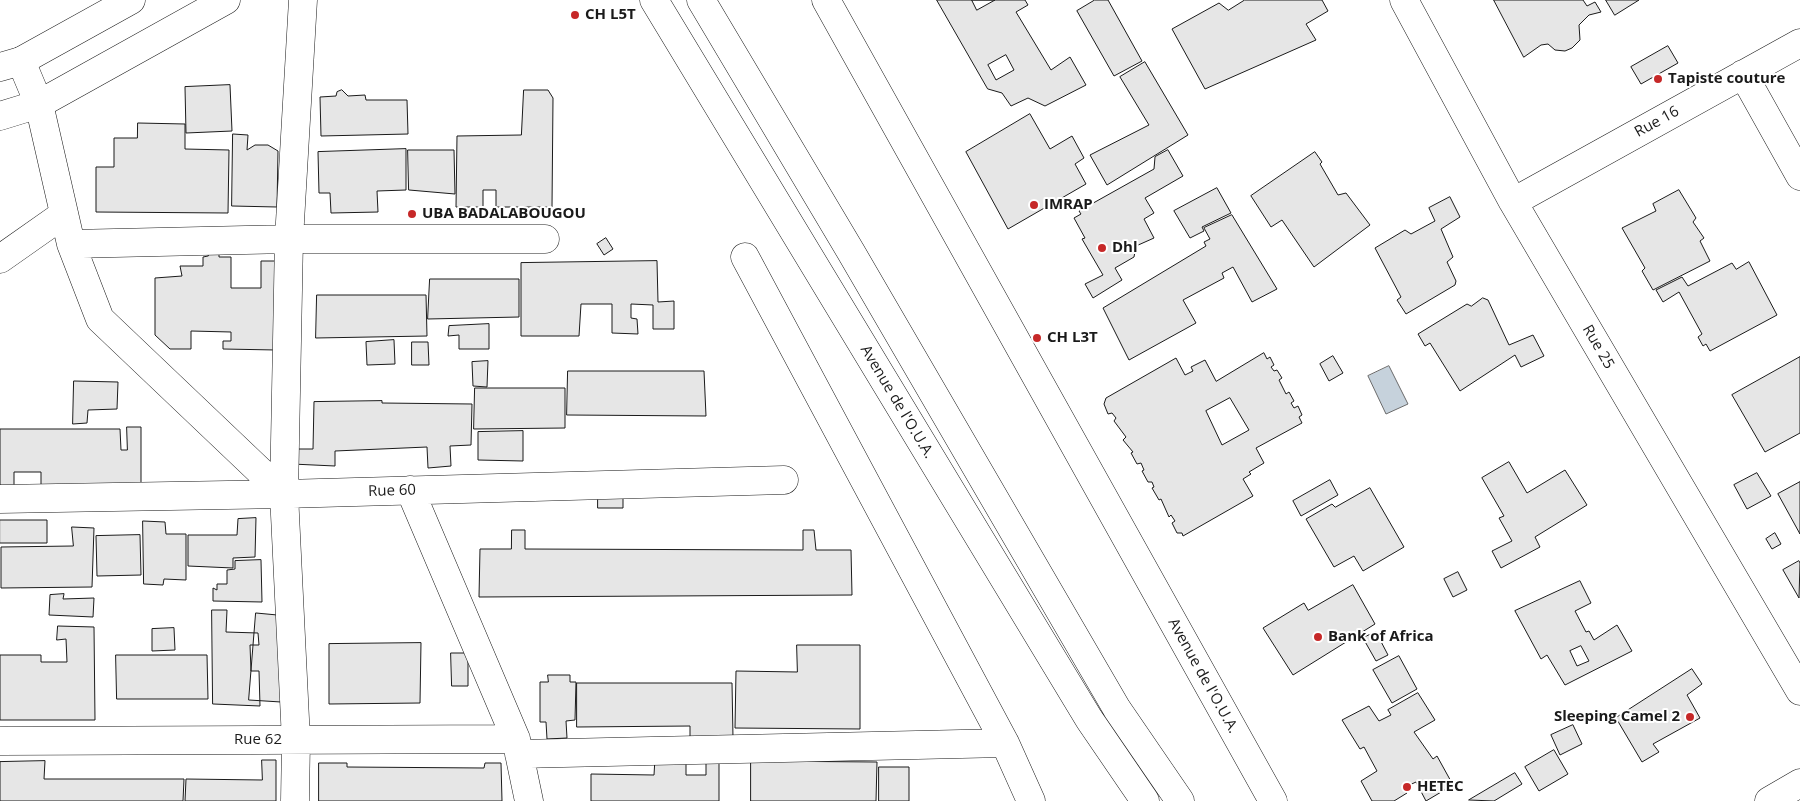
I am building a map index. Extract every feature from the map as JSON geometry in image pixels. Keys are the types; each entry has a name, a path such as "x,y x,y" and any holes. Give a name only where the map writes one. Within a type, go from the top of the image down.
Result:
{"street":[{"path":"131,0 11,64 39,104 71,244 100,320 284,494"},
{"path":"0,116 39,104 226,0"},
{"path":"296,801 296,740 284,494 289,238 303,0"},
{"name":"Avenue de l'O.U.A.","path":"654,0 1089,719 1145,801"},
{"path":"701,0 851,252 1117,709 1180,801"},
{"name":"Avenue de l'O.U.A.","path":"826,0 1273,801"},
{"name":"Rue 25","path":"1404,0 1513,202 1800,691"},
{"name":"Rue 16","path":"1513,202 1800,43"},
{"path":"1743,74 1800,176"},
{"path":"0,259 64,214"},
{"path":"71,244 289,238 545,239"},
{"path":"745,257 1005,743 1031,801"},
{"name":"Rue 60","path":"0,499 284,494 784,480"},
{"path":"410,490 517,746 529,801"},
{"name":"Rue 62","path":"0,741 296,740 517,746 1005,743"},
{"path":"1768,801 1800,783"}],"shaded area":[{"path":"1389,366 1408,404 1386,414 1368,376"}],"building":[{"path":"937,0 1025,0 1028,5 1016,12 1051,70 1070,57 1086,85 1045,106 1028,98 1011,106 1002,93 988,89","holes":["1006,55 1014,70 996,80 988,65"]},
{"path":"972,0 995,0 977,10"},
{"path":"1095,0 1108,0 1142,61 1114,76 1077,11"},
{"path":"1245,0 1322,0 1328,11 1306,24 1316,40 1205,89 1172,29 1219,3 1228,10"},
{"path":"1494,0 1583,0 1587,6 1595,2 1601,12 1589,15 1579,25 1580,40 1572,48 1565,51 1555,50 1548,44 1541,45 1524,57"},
{"path":"1606,0 1639,0 1615,15"},
{"path":"1668,46 1678,63 1641,84 1631,67"},
{"path":"1145,62 1188,135 1107,185 1090,155 1149,125 1120,77"},
{"path":"230,85 232,131 186,133 185,87"},
{"path":"342,90 348,96 365,95 366,100 407,100 408,134 321,136 320,97 336,96 337,92"},
{"path":"524,90 548,90 553,98 552,207 496,207 496,190 483,190 483,207 456,207 457,136 521,135"},
{"path":"1030,114 1050,149 1072,136 1084,158 1075,164 1086,184 1008,229 966,152"},
{"path":"138,123 185,124 185,149 229,150 228,213 96,212 96,167 114,167 114,138 137,138"},
{"path":"233,134 248,135 247,150 255,145 268,145 278,151 277,207 232,206"},
{"path":"406,149 406,190 377,191 378,212 331,213 330,193 319,193 318,152"},
{"path":"408,150 454,150 455,194 409,190"},
{"path":"1168,150 1183,176 1145,198 1154,213 1144,219 1154,238 1136,246 1134,257 1115,268 1122,280 1093,298 1085,284 1103,275 1082,239 1085,238 1074,218 1081,214 1079,211 1154,169 1155,157"},
{"path":"1315,152 1338,195 1346,193 1370,225 1314,267 1282,220 1271,227 1251,196"},
{"path":"1217,188 1231,213 1202,227 1204,231 1190,238 1174,211"},
{"path":"1679,190 1696,218 1693,222 1704,238 1700,241 1710,261 1653,290 1642,271 1645,268 1622,228 1656,211 1653,204"},
{"path":"1450,197 1460,217 1441,229 1453,257 1447,262 1456,281 1455,285 1406,314 1397,300 1401,297 1375,248 1405,230 1411,234 1435,221 1429,208"},
{"path":"1232,215 1277,289 1252,302 1233,267 1222,273 1224,278 1183,300 1196,323 1129,360 1103,308 1206,246 1204,242 1210,239 1204,228"},
{"path":"606,238 613,249 604,255 597,244"},
{"path":"208,252 219,252 219,257 231,257 231,288 261,288 261,261 275,261 276,350 223,349 223,341 231,341 231,332 191,331 191,349 170,349 155,335 155,278 182,276 180,266 203,266 203,257 208,256"},
{"path":"657,261 658,302 674,301 674,329 653,329 653,305 631,304 631,318 637,319 638,334 612,333 612,304 581,304 579,336 521,336 521,263"},
{"path":"1749,262 1777,315 1710,351 1706,344 1703,346 1698,337 1702,334 1679,292 1663,302 1656,290 1682,277 1688,286 1732,263 1736,269"},
{"path":"430,279 519,279 519,317 428,319"},
{"path":"317,295 426,295 427,336 316,338"},
{"path":"1483,298 1488,300 1509,345 1533,335 1544,356 1521,367 1515,355 1460,391 1430,343 1425,346 1418,334 1467,304 1471,306"},
{"path":"489,324 489,349 459,349 459,335 448,336 449,326"},
{"path":"394,340 395,364 367,365 366,342"},
{"path":"412,342 428,342 429,365 412,365"},
{"path":"1264,353 1267,359 1270,357 1274,365 1271,367 1274,371 1277,370 1282,378 1279,380 1286,394 1289,392 1294,401 1291,403 1294,408 1298,406 1302,415 1299,417 1302,423 1256,448 1264,463 1249,472 1251,474 1243,479 1253,496 1183,536 1182,533 1177,533 1172,523 1175,521 1171,515 1169,517 1161,499 1159,500 1152,488 1154,487 1152,482 1148,482 1142,471 1144,470 1141,463 1137,464 1131,453 1133,452 1123,440 1126,437 1114,421 1116,418 1112,413 1108,414 1104,404 1106,398 1176,358 1185,375 1193,371 1191,367 1205,360 1216,381","holes":["1230,398 1249,430 1222,445 1206,411"]},
{"path":"1333,356 1343,373 1329,381 1320,364"},
{"path":"1800,357 1800,433 1765,452 1732,395"},
{"path":"488,361 487,387 473,386 472,362"},
{"path":"568,371 704,371 706,416 567,415"},
{"path":"74,381 118,382 117,409 88,410 87,423 73,424"},
{"path":"475,388 565,388 565,428 474,429"},
{"path":"382,401 382,403 472,404 471,445 450,446 451,466 428,468 427,447 335,451 335,466 292,464 293,449 313,449 314,402"},
{"path":"127,427 141,427 141,487 41,487 41,472 14,472 14,488 0,488 0,429 120,429 121,450 127,450"},
{"path":"523,431 523,461 478,460 478,432"},
{"path":"1509,462 1527,493 1565,470 1587,505 1535,537 1540,547 1501,568 1492,551 1512,541 1499,518 1504,516 1482,478"},
{"path":"1757,473 1771,496 1747,509 1734,485"},
{"path":"1330,480 1338,495 1301,516 1293,501"},
{"path":"1800,482 1800,534 1778,494"},
{"path":"1370,488 1404,547 1363,571 1354,556 1334,567 1306,519 1332,504 1335,507"},
{"path":"598,490 623,490 623,508 598,508"},
{"path":"256,518 255,557 233,558 233,568 188,566 188,535 237,535 238,519"},
{"path":"0,520 47,520 47,543 0,543"},
{"path":"143,521 165,522 166,534 186,534 186,580 164,579 163,585 144,584"},
{"path":"72,527 94,528 92,587 1,588 1,547 73,546"},
{"path":"512,530 525,530 525,549 803,550 803,530 814,530 816,550 851,550 852,595 479,597 480,549 511,549"},
{"path":"1775,533 1781,544 1772,549 1766,539"},
{"path":"140,535 141,575 97,576 96,536"},
{"path":"261,560 262,602 213,601 213,588 217,590 217,584 227,584 227,570 235,569 235,561"},
{"path":"1799,561 1800,563 1799,598 1783,570"},
{"path":"1458,572 1467,590 1453,597 1444,579"},
{"path":"1580,581 1591,603 1575,611 1586,632 1589,631 1594,640 1617,625 1632,651 1565,685 1547,655 1541,659 1515,611","holes":["1581,646 1589,661 1577,666 1570,651"]},
{"path":"1353,585 1375,624 1293,675 1263,628 1304,603 1308,610"},
{"path":"64,594 63,599 94,598 93,617 49,615 50,595"},
{"path":"212,610 227,610 226,632 258,633 259,645 250,645 251,671 259,671 260,706 213,704"},
{"path":"256,613 288,616 281,702 249,700"},
{"path":"58,626 94,627 95,720 0,720 0,655 41,655 41,662 67,662 66,639 57,640"},
{"path":"174,628 175,650 152,651 152,629"},
{"path":"1376,632 1388,655 1376,661 1363,638"},
{"path":"421,643 420,703 329,704 329,644"},
{"path":"797,645 860,645 860,729 735,728 736,671 797,672"},
{"path":"451,653 468,653 468,686 452,686"},
{"path":"116,655 207,655 208,699 117,699"},
{"path":"1399,656 1417,689 1392,703 1373,670"},
{"path":"1692,669 1702,684 1687,695 1700,718 1653,744 1659,752 1642,762 1616,718"},
{"path":"548,675 570,675 570,682 576,682 575,720 566,721 567,738 547,739 546,722 540,722 540,682 548,682"},
{"path":"577,683 732,683 733,738 690,738 690,726 577,727"},
{"path":"1418,693 1435,720 1414,732 1433,759 1437,756 1453,785 1426,801 1416,782 1403,788 1407,793 1394,801 1372,801 1361,781 1377,771 1364,747 1360,749 1342,720 1369,706 1379,721 1391,715 1388,710"},
{"path":"1573,725 1582,744 1560,755 1551,735"},
{"path":"1554,750 1568,774 1539,791 1525,767"},
{"path":"686,757 686,775 706,775 706,757 719,757 719,801 591,801 591,774 654,775 655,758"},
{"path":"262,760 276,760 276,801 185,801 186,779 262,780"},
{"path":"45,761 44,779 184,779 183,801 0,801 0,762"},
{"path":"751,761 877,762 876,801 751,801"},
{"path":"319,763 347,763 347,767 484,768 485,763 501,763 502,801 319,801"},
{"path":"879,767 909,767 909,801 879,801"},
{"path":"1515,773 1522,784 1494,801 1469,800"}],"place":[{"name":"CH L5T","path":"575,15"},
{"name":"Tapiste couture","path":"1658,79"},
{"name":"IMRAP","path":"1034,205"},
{"name":"UBA BADALABOUGOU","path":"412,214"},
{"name":"Dhl","path":"1102,248"},
{"name":"CH L3T","path":"1037,338"},
{"name":"Bank of Africa","path":"1318,637"},
{"name":"Sleeping Camel 2","path":"1690,717"},
{"name":"HETEC","path":"1407,787"}]}
